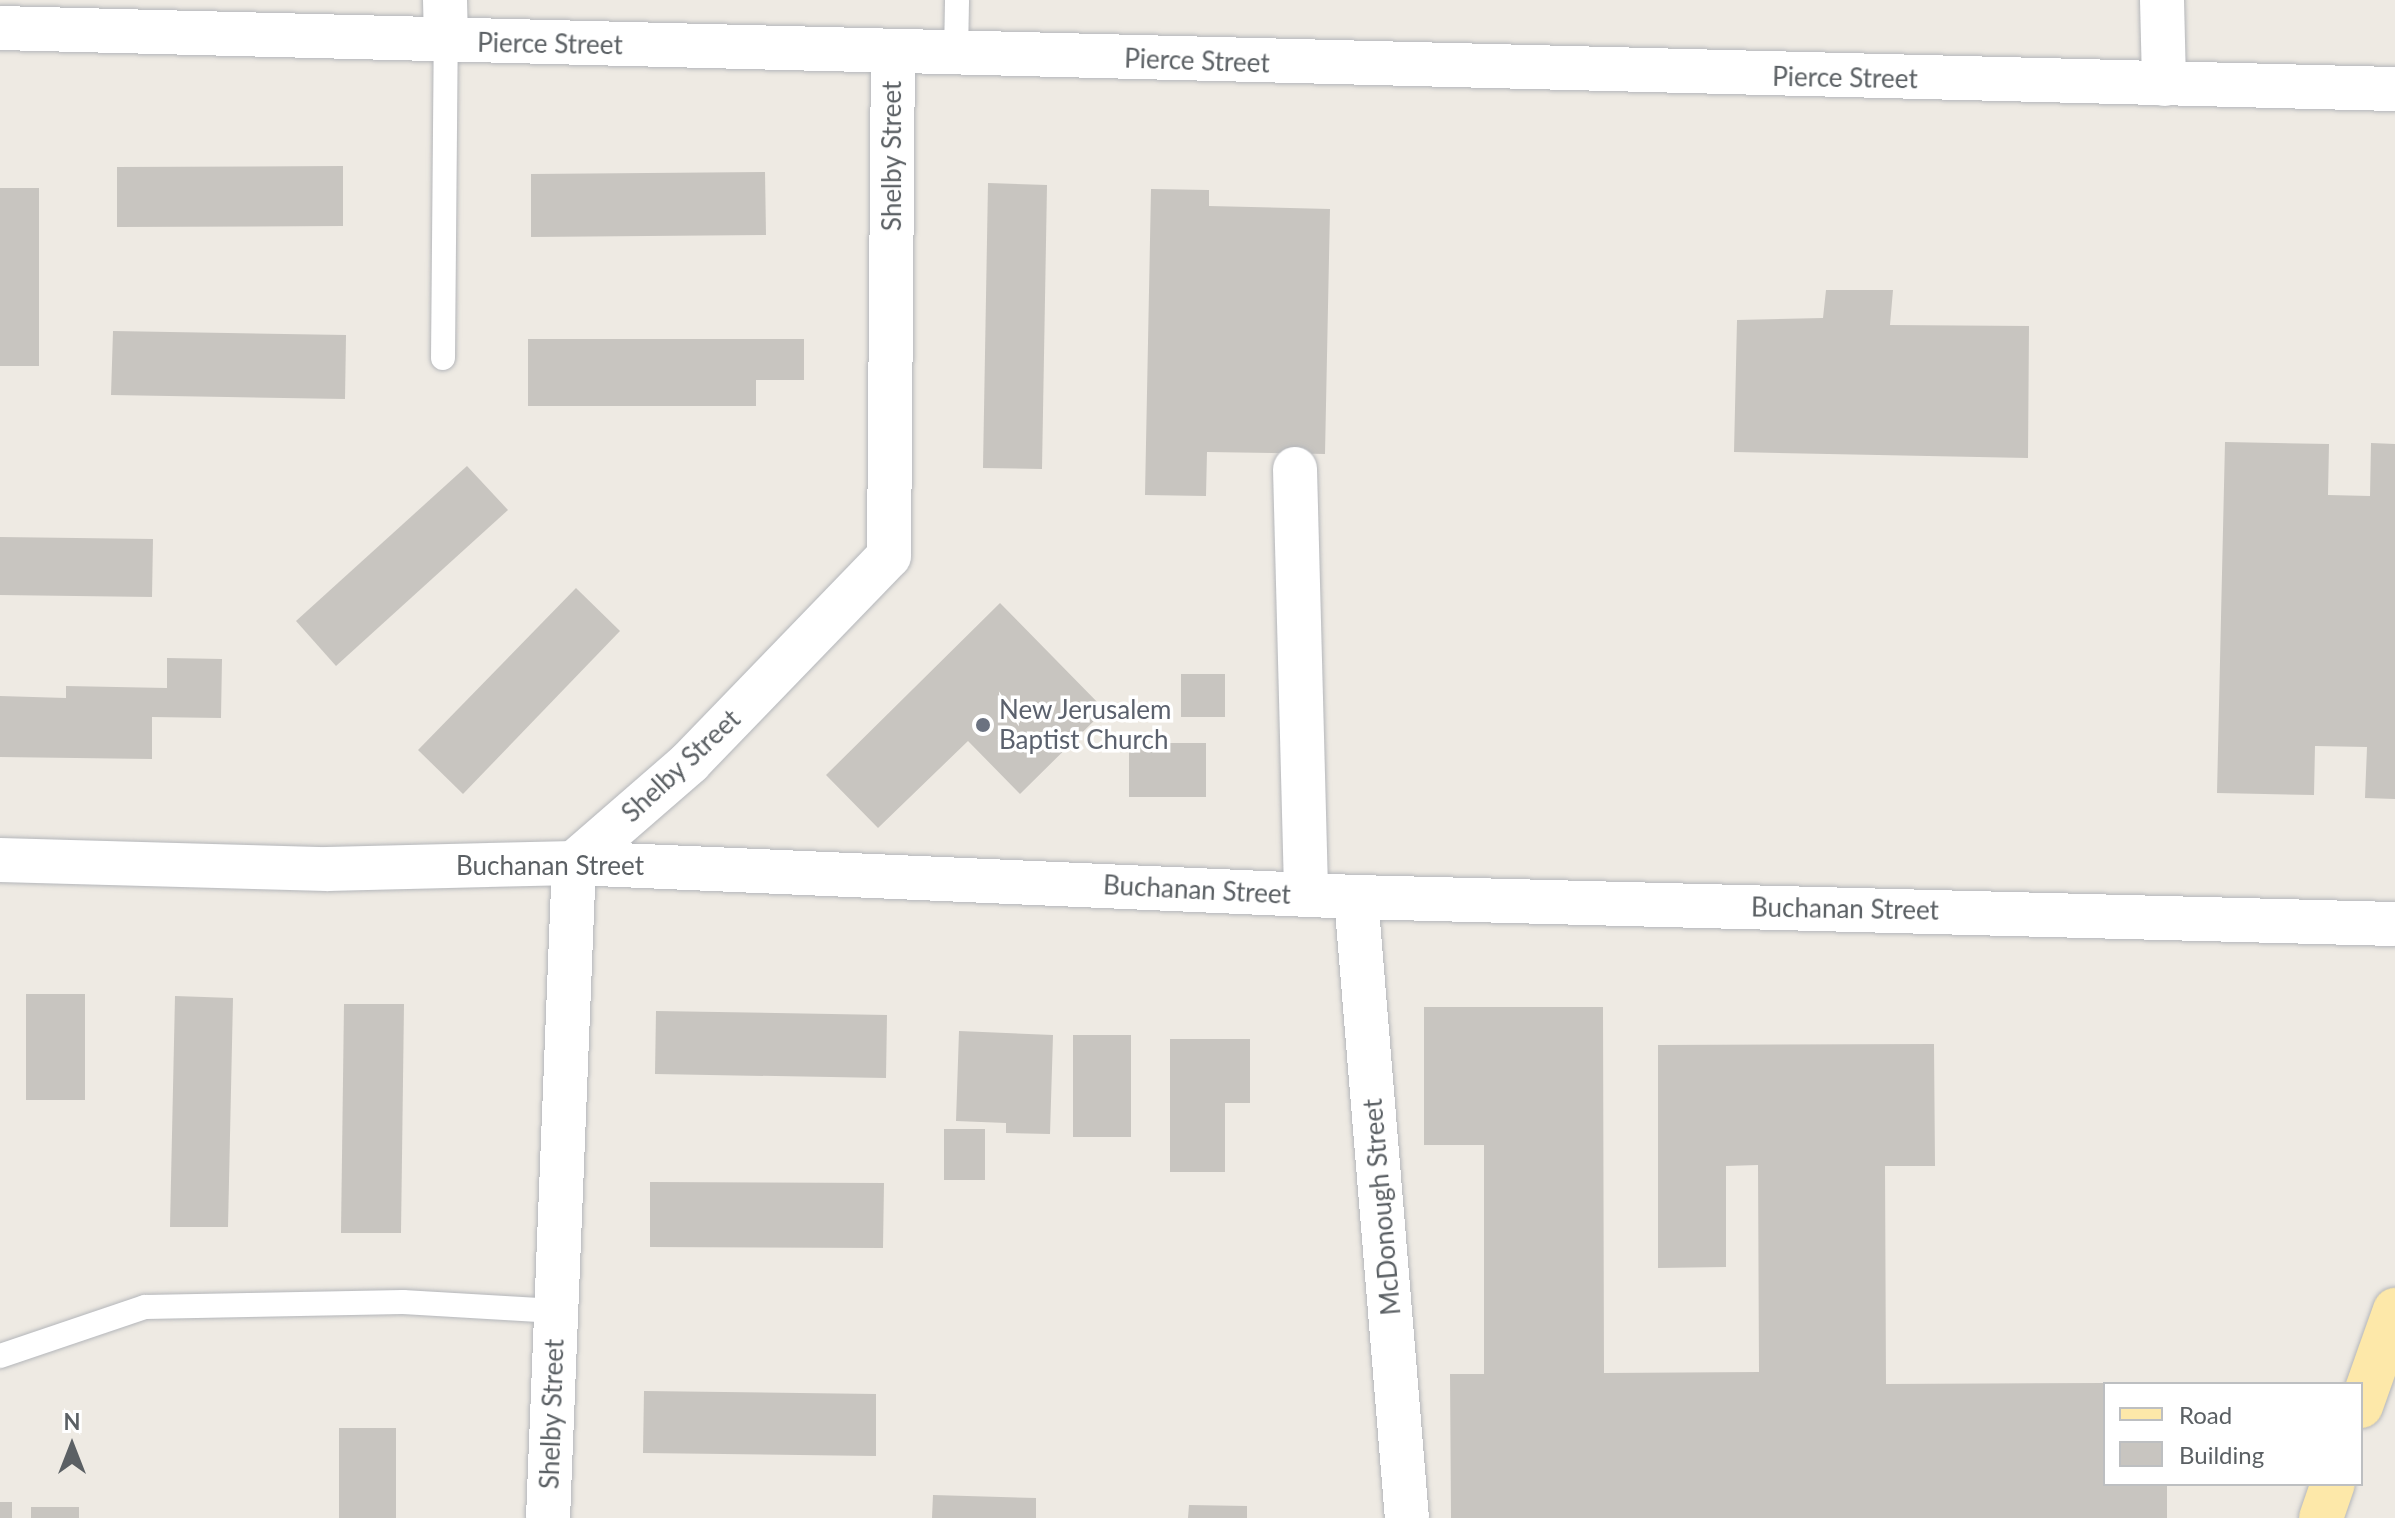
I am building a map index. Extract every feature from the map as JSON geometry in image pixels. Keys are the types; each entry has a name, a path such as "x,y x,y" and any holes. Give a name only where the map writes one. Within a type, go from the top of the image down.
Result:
{"main road":[{"path":"2363,1400 2395,1310"},
{"path":"2321,1518 2332,1486"}],"street":[{"path":"2162,0 2164,84"},
{"name":"Pierce Street","path":"0,28 446,21 893,52 2395,89"},
{"name":"Shelby Street","path":"548,1518 574,863 690,762 889,556 893,52"},
{"path":"1295,469 1306,895"},
{"name":"Buchanan Street","path":"0,860 327,869 574,863 1356,897 2395,924"},
{"name":"McDonough Street","path":"1356,897 1407,1518"}],"lane":[{"path":"956,54 957,0"},
{"path":"443,358 446,21"},
{"path":"0,1356 145,1307 403,1302 556,1311"}],"building":[{"path":"343,166 343,226 117,227 117,167"},
{"path":"765,172 766,235 531,237 531,174"},
{"path":"988,183 1047,185 1042,469 983,468"},
{"path":"0,188 39,188 39,366 0,366"},
{"path":"1151,189 1209,190 1209,206 1330,209 1325,454 1207,452 1206,496 1145,495"},
{"path":"1826,290 1893,290 1890,325 2029,326 2028,458 1734,452 1737,320 1823,318"},
{"path":"113,331 346,335 345,399 111,395"},
{"path":"528,339 804,339 804,380 756,380 756,406 528,406"},
{"path":"2225,442 2329,444 2328,495 2370,496 2371,443 2395,444 2395,799 2365,798 2367,747 2315,746 2314,795 2217,793"},
{"path":"467,466 508,510 336,666 296,621"},
{"path":"0,537 153,539 152,597 0,595"},
{"path":"576,588 620,631 463,794 418,750"},
{"name":"New Jerusalem Baptist Church","path":"1000,603 1105,710 1020,794 968,741 878,828 826,775"},
{"path":"167,658 222,659 221,718 152,717 152,759 0,757 0,696 66,698 66,686 167,688"},
{"path":"1181,674 1225,674 1225,717 1181,717"},
{"path":"1129,743 1206,743 1206,797 1129,797"},
{"path":"26,994 85,994 85,1100 26,1100"},
{"path":"175,996 233,998 228,1227 170,1227"},
{"path":"344,1004 404,1004 401,1233 341,1233"},
{"path":"1424,1007 1603,1007 1604,1373 1759,1372 1758,1165 1726,1166 1726,1267 1658,1268 1658,1045 1934,1044 1935,1166 1885,1166 1886,1384 2103,1383 2103,1486 2167,1486 2167,1518 1451,1518 1450,1374 1484,1374 1484,1145 1424,1145"},
{"path":"656,1011 887,1015 886,1078 655,1074"},
{"path":"959,1031 1053,1035 1050,1134 1006,1133 1006,1123 956,1121"},
{"path":"1073,1035 1131,1035 1131,1137 1073,1137"},
{"path":"1170,1039 1250,1039 1250,1103 1225,1103 1225,1172 1170,1172"},
{"path":"944,1129 985,1129 985,1180 944,1180"},
{"path":"650,1182 884,1183 883,1248 650,1247"},
{"path":"644,1391 876,1394 876,1456 643,1453"},
{"path":"339,1428 396,1428 396,1518 339,1518"},
{"path":"933,1495 1036,1498 1036,1518 932,1518"},
{"path":"0,1502 12,1502 12,1518 0,1518"},
{"path":"1189,1505 1247,1506 1247,1518 1188,1518"},
{"path":"31,1507 79,1507 79,1518 31,1518"}],"place":[{"name":"New Jerusalem Baptist Church","path":"983,725"}]}
